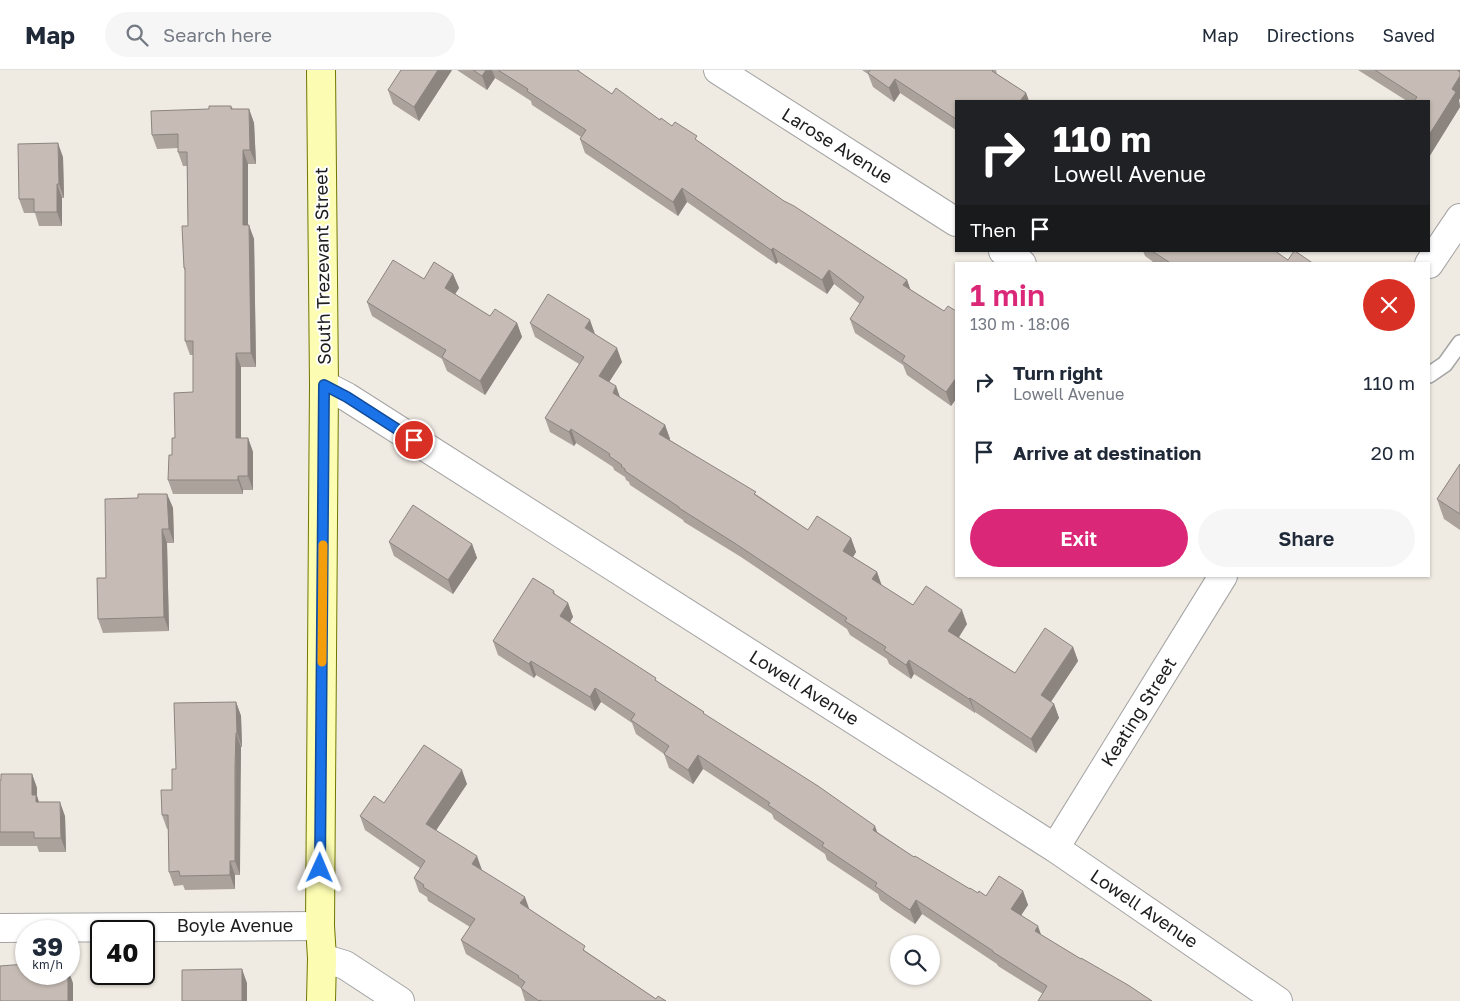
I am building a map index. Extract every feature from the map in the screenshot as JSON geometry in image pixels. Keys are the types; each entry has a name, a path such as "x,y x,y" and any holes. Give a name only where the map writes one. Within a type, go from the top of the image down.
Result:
{"street":[{"name":"South Trezevant Street","path":"321,70 324,385 321,1001"},
{"name":"Larose Avenue","path":"718,70 955,221"},
{"path":"1430,263 1460,218"},
{"path":"1004,252 1019,262"},
{"name":"Lowell Avenue","path":"324,385 356,402 1055,848 1278,1001"},
{"name":"Keating Street","path":"1055,848 1222,577"},
{"name":"Boyle Avenue","path":"0,928 320,926"},
{"path":"322,958 345,965 400,1001"}],"lane":[{"path":"1430,374 1445,364 1460,343"}],"building":[{"path":"401,70 438,70 414,107 388,90"},
{"path":"473,70 486,70 482,76"},
{"path":"498,70 577,70 612,94 616,88 660,120 661,118 672,126 675,122 697,136 695,139 784,201 907,280 903,285 944,311 948,306 955,310 955,379 946,392 902,361 905,356 850,319 864,297 829,270 822,280 773,248 771,250 682,188 673,202 580,139 586,130 527,91 528,89"},
{"path":"870,70 993,70 1026,93 1021,100 955,100 955,118 895,79 889,88 868,73"},
{"path":"1375,70 1457,70 1460,72 1460,76 1452,89 1456,92 1430,133 1430,100 1415,100 1417,97"},
{"path":"209,106 231,106 231,109 249,109 250,150 243,150 243,225 249,225 251,353 236,353 236,438 248,438 248,476 238,476 238,480 168,480 169,455 172,455 172,438 175,438 174,393 193,392 193,341 185,341 185,268 182,226 188,226 187,152 178,152 178,134 152,135 151,111 209,109"},
{"path":"58,143 59,184 57,184 57,212 34,212 34,199 19,199 18,144"},
{"path":"1154,252 1276,252 1288,260 1293,252 1296,252 1311,262 1169,262"},
{"path":"393,260 424,279 434,262 453,274 445,288 490,316 495,309 517,323 480,381 442,357 446,350 367,302"},
{"path":"548,294 590,320 585,328 617,348 599,376 616,386 613,393 665,425 659,434 756,492 754,494 808,530 817,516 851,538 843,551 877,572 872,579 913,605 926,586 962,610 948,631 1015,673 1045,628 1073,647 1041,695 1054,704 1031,739 909,660 906,665 884,650 886,647 845,621 847,618 625,471 622,465 609,456 610,454 571,429 569,432 545,418 584,357 530,323"},
{"path":"1460,464 1460,514 1437,499"},
{"path":"138,494 167,494 169,529 162,529 164,617 98,619 97,578 106,578 105,499 138,498"},
{"path":"413,505 472,544 448,580 389,542"},
{"path":"533,578 554,591 553,593 568,603 560,616 656,678 655,680 703,713 818,786 875,826 873,830 914,857 986,896 999,876 1023,891 1011,909 1038,926 1035,931 1152,1001 1038,1001 1047,986 916,900 910,910 875,886 877,883 822,846 824,843 768,805 770,803 698,755 688,770 664,754 669,746 631,720 635,714 595,688 590,697 531,661 529,664 493,641"},
{"path":"236,702 235,861 230,861 230,875 180,876 179,871 169,872 168,815 162,815 161,790 172,790 172,769 176,769 174,703"},
{"path":"424,745 462,770 426,824 477,856 472,864 525,897 520,903 585,946 583,950 656,999 658,996 666,1001 539,1001 521,988 525,982 519,976 461,940 475,919 423,887 424,885 414,878 425,861 360,816 374,796 384,803"},
{"path":"1,774 32,774 32,795 36,795 36,802 60,802 61,838 34,838 34,832 0,832"},
{"path":"15,965 15,985 68,985 68,1001 0,1001 0,966"},
{"path":"242,969 242,1001 182,1001 182,970"}],"slow traffic":[{"path":"322,662 323,545"}],"route":[{"path":"320,868 324,385 347,397 414,440"}]}
